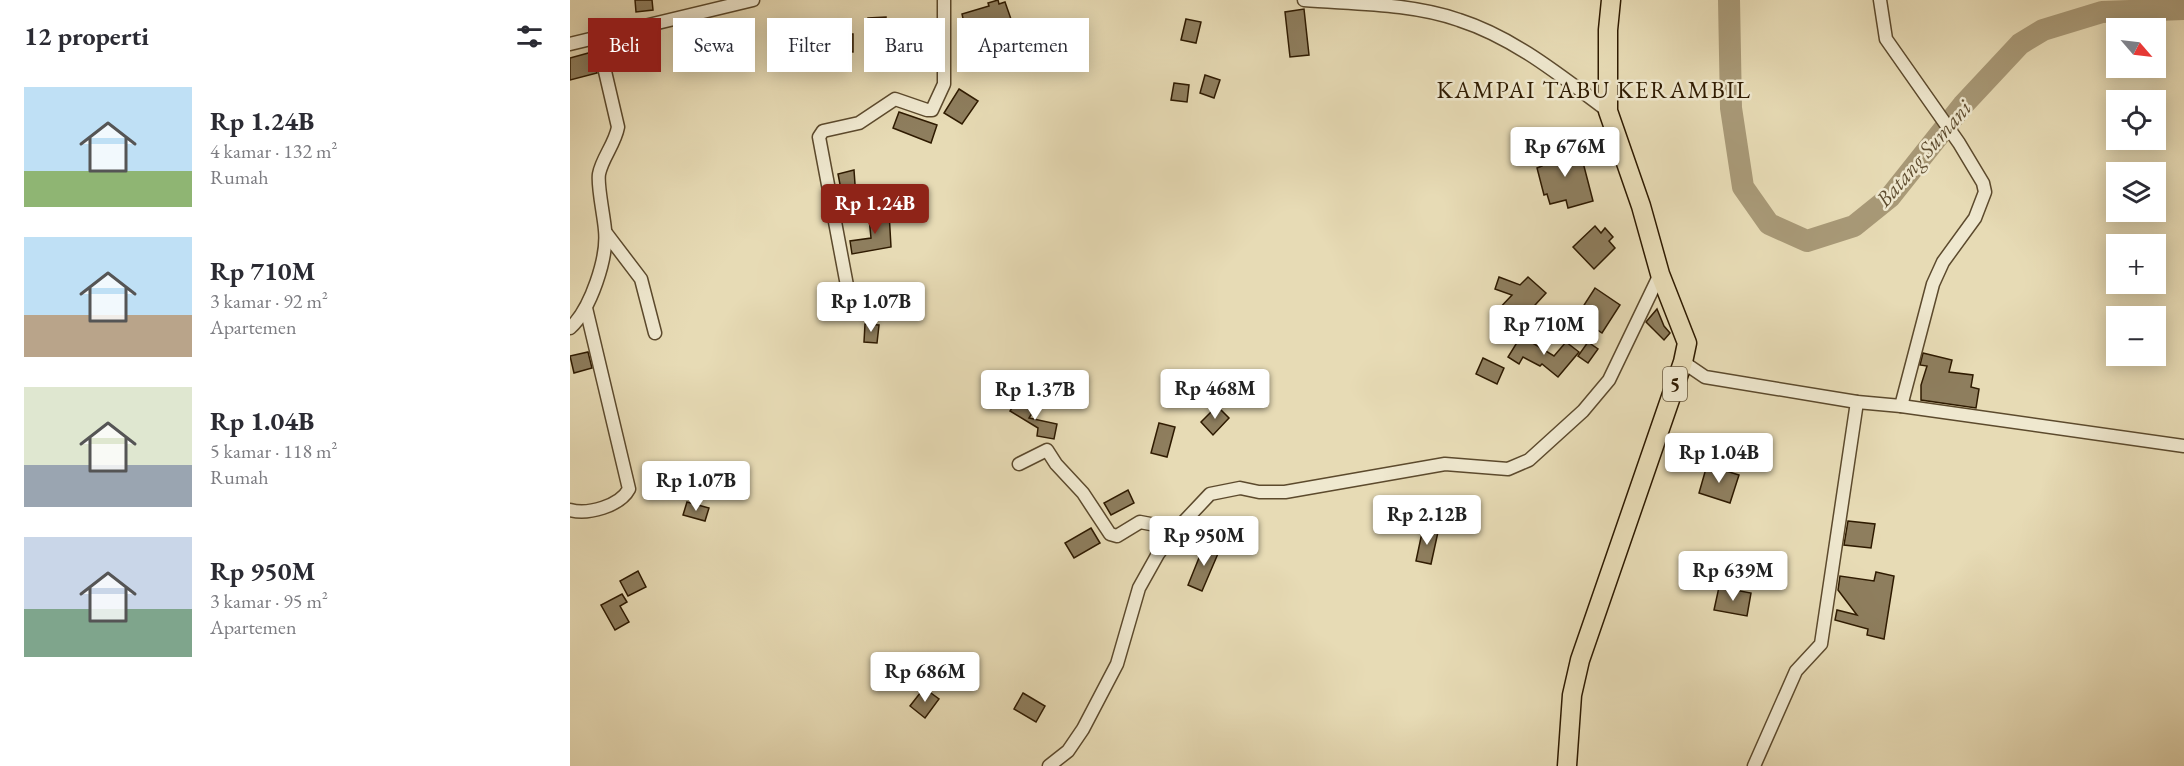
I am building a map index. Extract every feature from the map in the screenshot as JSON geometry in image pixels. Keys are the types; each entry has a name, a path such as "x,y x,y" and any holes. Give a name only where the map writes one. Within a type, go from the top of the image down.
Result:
{"highway":[{"name":"5","path":"1567,766 1572,695 1580,660 1683,362 1687,343 1660,274 1641,206 1608,111 1608,30 1611,0"}],"street":[{"path":"661,22 753,0"},
{"path":"852,312 819,136 823,131 859,123 895,99 933,110 944,84 944,0"},
{"path":"1304,0 1387,7 1459,20 1545,63 1608,111"},
{"path":"1880,0 1886,39 1959,143 1983,183 1985,192 1975,218 1943,262 1933,284 1901,406"},
{"path":"570,44 588,39"},
{"path":"570,328 586,308 605,252 606,233 598,177 616,141 618,127 605,72"},
{"path":"606,233 641,279 655,333"},
{"path":"1049,766 1068,751 1083,729 1117,664 1139,588 1158,554 1177,529 1210,494 1226,489 1285,492 1445,464 1471,464 1508,469 1529,460 1583,411 1609,380 1660,274"},
{"path":"570,510 577,512 616,503 629,489 586,308"},
{"path":"1683,362 1705,377 1857,402 1901,406 2184,446"},
{"path":"1754,766 1797,671 1821,644 1857,402"},
{"path":"1019,464 1047,450 1050,452 1056,464 1083,493 1110,534 1117,536 1140,522 1177,529"}],"building":[{"path":"635,0 652,0 653,10 636,12"},
{"path":"998,0 999,4 1005,2 1011,18 963,18 962,14 989,6 988,3"},
{"path":"1304,9 1309,55 1290,57 1285,12"},
{"path":"1186,19 1201,22 1196,43 1181,40"},
{"path":"588,53 588,72 597,73 570,80 570,58"},
{"path":"1205,75 1220,80 1214,98 1200,93"},
{"path":"1174,83 1189,85 1187,102 1171,100"},
{"path":"959,89 978,101 962,124 944,113"},
{"path":"899,112 937,125 931,143 893,128"},
{"path":"1579,147 1593,201 1568,208 1566,200 1550,204 1547,194 1544,195 1537,168 1542,166 1540,158"},
{"path":"854,170 856,198 843,200 838,174"},
{"path":"889,212 891,247 852,254 850,241 871,238 869,218 874,217 873,214"},
{"path":"1595,226 1601,233 1605,228 1613,237 1609,241 1615,248 1594,269 1573,247"},
{"path":"1499,277 1520,285 1528,277 1546,293 1514,328 1496,312 1512,295 1495,289"},
{"path":"1595,288 1620,305 1602,333 1577,316"},
{"path":"1657,309 1664,326 1670,333 1664,340 1646,322"},
{"path":"865,324 879,325 877,343 864,342"},
{"path":"1521,336 1554,356 1566,342 1579,352 1558,377 1542,364 1540,366 1523,357 1519,364 1508,357"},
{"path":"1588,342 1598,349 1588,363 1578,356"},
{"path":"588,352 592,368 574,373 570,356"},
{"path":"1923,353 1952,360 1949,372 1973,375 1971,387 1979,389 1976,408 1921,400 1921,385 1927,366 1920,365"},
{"path":"1483,358 1504,368 1497,384 1476,374"},
{"path":"1017,400 1034,410 1029,418 1057,424 1054,439 1037,436 1038,428 1010,411"},
{"path":"1217,406 1229,418 1213,435 1201,422"},
{"path":"1159,423 1175,427 1167,457 1151,453"},
{"path":"1707,465 1739,475 1730,503 1699,493"},
{"path":"1128,490 1134,503 1111,515 1104,503"},
{"path":"687,502 709,508 705,521 683,515"},
{"path":"1848,521 1875,524 1871,548 1844,545"},
{"path":"1091,528 1100,543 1074,558 1065,543"},
{"path":"1423,528 1438,532 1431,564 1416,561"},
{"path":"1205,543 1220,549 1202,591 1188,585"},
{"path":"638,571 646,587 628,596 620,581"},
{"path":"1876,572 1894,576 1884,639 1867,635 1868,629 1835,620 1837,610 1857,615 1838,590 1840,576 1874,581"},
{"path":"1719,587 1751,593 1747,616 1714,610"},
{"path":"622,594 627,602 620,606 629,622 615,630 601,605"},
{"path":"924,688 939,699 925,718 910,706"},
{"path":"1023,693 1045,706 1036,722 1014,709"}],"waterway":[{"name":"Batang Sumani","path":"1729,0 1731,108 1743,187 1769,224 1807,241 1854,226 1890,197 1963,105 2020,44 2043,30 2102,12 2184,9"}],"district":[{"name":"KAMPAI TABU KERAMBIL","path":"1594,90"}]}
